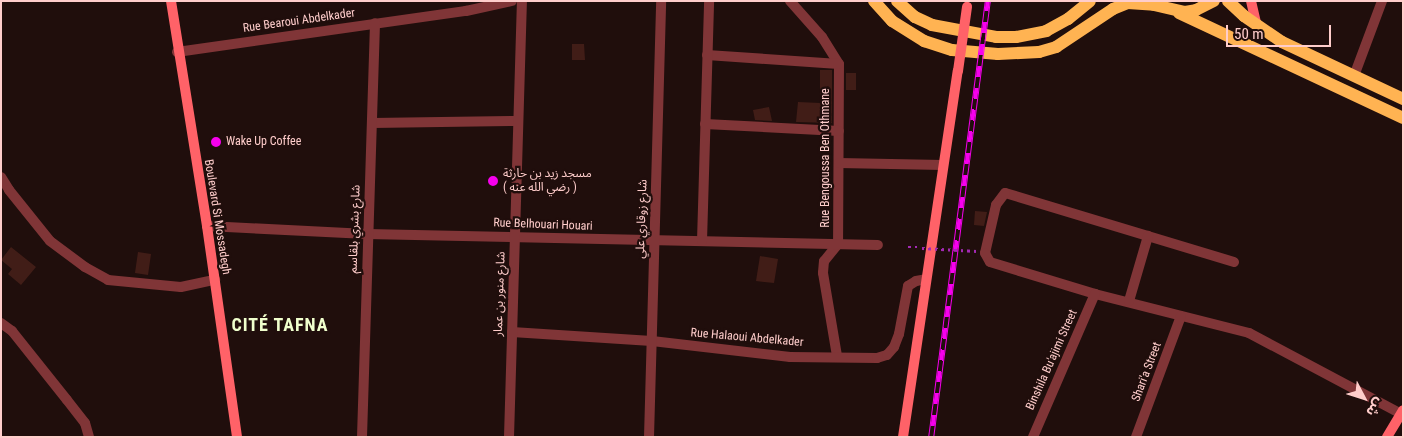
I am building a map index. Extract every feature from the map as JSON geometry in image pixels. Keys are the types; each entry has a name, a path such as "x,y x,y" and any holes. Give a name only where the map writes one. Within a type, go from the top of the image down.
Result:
{"main road":[{"name":"Boulevard Si Mossadegh","path":"171,1 207,226 236,437"},
{"path":"874,1 892,21 924,41 952,50 998,54 1039,52 1056,47 1106,13 1128,4 1154,4 1196,10 1214,1"},
{"path":"897,1 915,17 932,25 996,37 1016,37 1035,35 1046,31 1068,19 1090,1"},
{"path":"1228,1 1257,26 1299,52 1403,99"},
{"path":"1251,1 1257,26"},
{"path":"903,437 967,4"},
{"path":"1171,6 1403,118"},
{"path":"1387,437 1402,413"}],"street":[{"name":"Rue Bearoui Abdelkader","path":"178,52 375,23 465,6 512,1"},
{"name":"شارع منور بن عمار","path":"509,437 522,1"},
{"name":"شارع زوقاري علي","path":"649,437 661,1"},
{"path":"702,241 709,1"},
{"path":"790,1 822,37 839,64"},
{"path":"1354,76 1382,1"},
{"name":"شارع بشري بلقاسم","path":"362,437 375,23"},
{"path":"707,55 839,64"},
{"name":"Rue Bengoussa Ben Othmane","path":"837,356 823,273 824,261 838,244 839,64"},
{"path":"372,123 517,121"},
{"path":"705,124 840,131"},
{"path":"839,163 943,166"},
{"path":"1,177 5,193 50,241 85,267 108,280 180,287 215,280"},
{"path":"1234,262 1005,193 996,205 986,253 986,258 990,262 1095,294 1249,333 1402,413"},
{"name":"Rue Belhouari Houari","path":"207,226 367,234 878,245"},
{"path":"1128,301 1148,236"},
{"name":"Rue Halaoui Abdelkader","path":"512,332 652,341 790,357 837,356 877,358 887,355 894,347 899,334 908,286 916,281 926,279"},
{"name":"Binshila Bu'ajimi Street","path":"1033,437 1095,294"},
{"name":"Shari'a Street","path":"1136,437 1181,316"},
{"path":"1,323 12,331 85,423 89,437"}],"path":[{"path":"908,247 977,251"}],"building":[{"path":"572,44 584,44 585,60 572,60"},
{"path":"820,70 832,70 832,123 796,122 798,102 820,103"},
{"path":"846,73 856,73 856,90 846,90"},
{"path":"769,107 772,121 755,120 753,110"},
{"path":"975,211 987,212 984,226 974,225"},
{"path":"11,247 36,267 21,285 8,274 12,269 1,260"},
{"path":"138,252 151,254 148,275 135,273"},
{"path":"760,256 778,259 774,283 756,281"}],"railway":[{"path":"931,437 988,1"}],"place":[{"name":"Wake Up Coffee","path":"216,142"},
{"name":"مسجد زيد بن حارثة ( رضي الله عنه )","path":"493,181"}],"district":[{"name":"CITÉ TAFNA","path":"280,325"}]}
